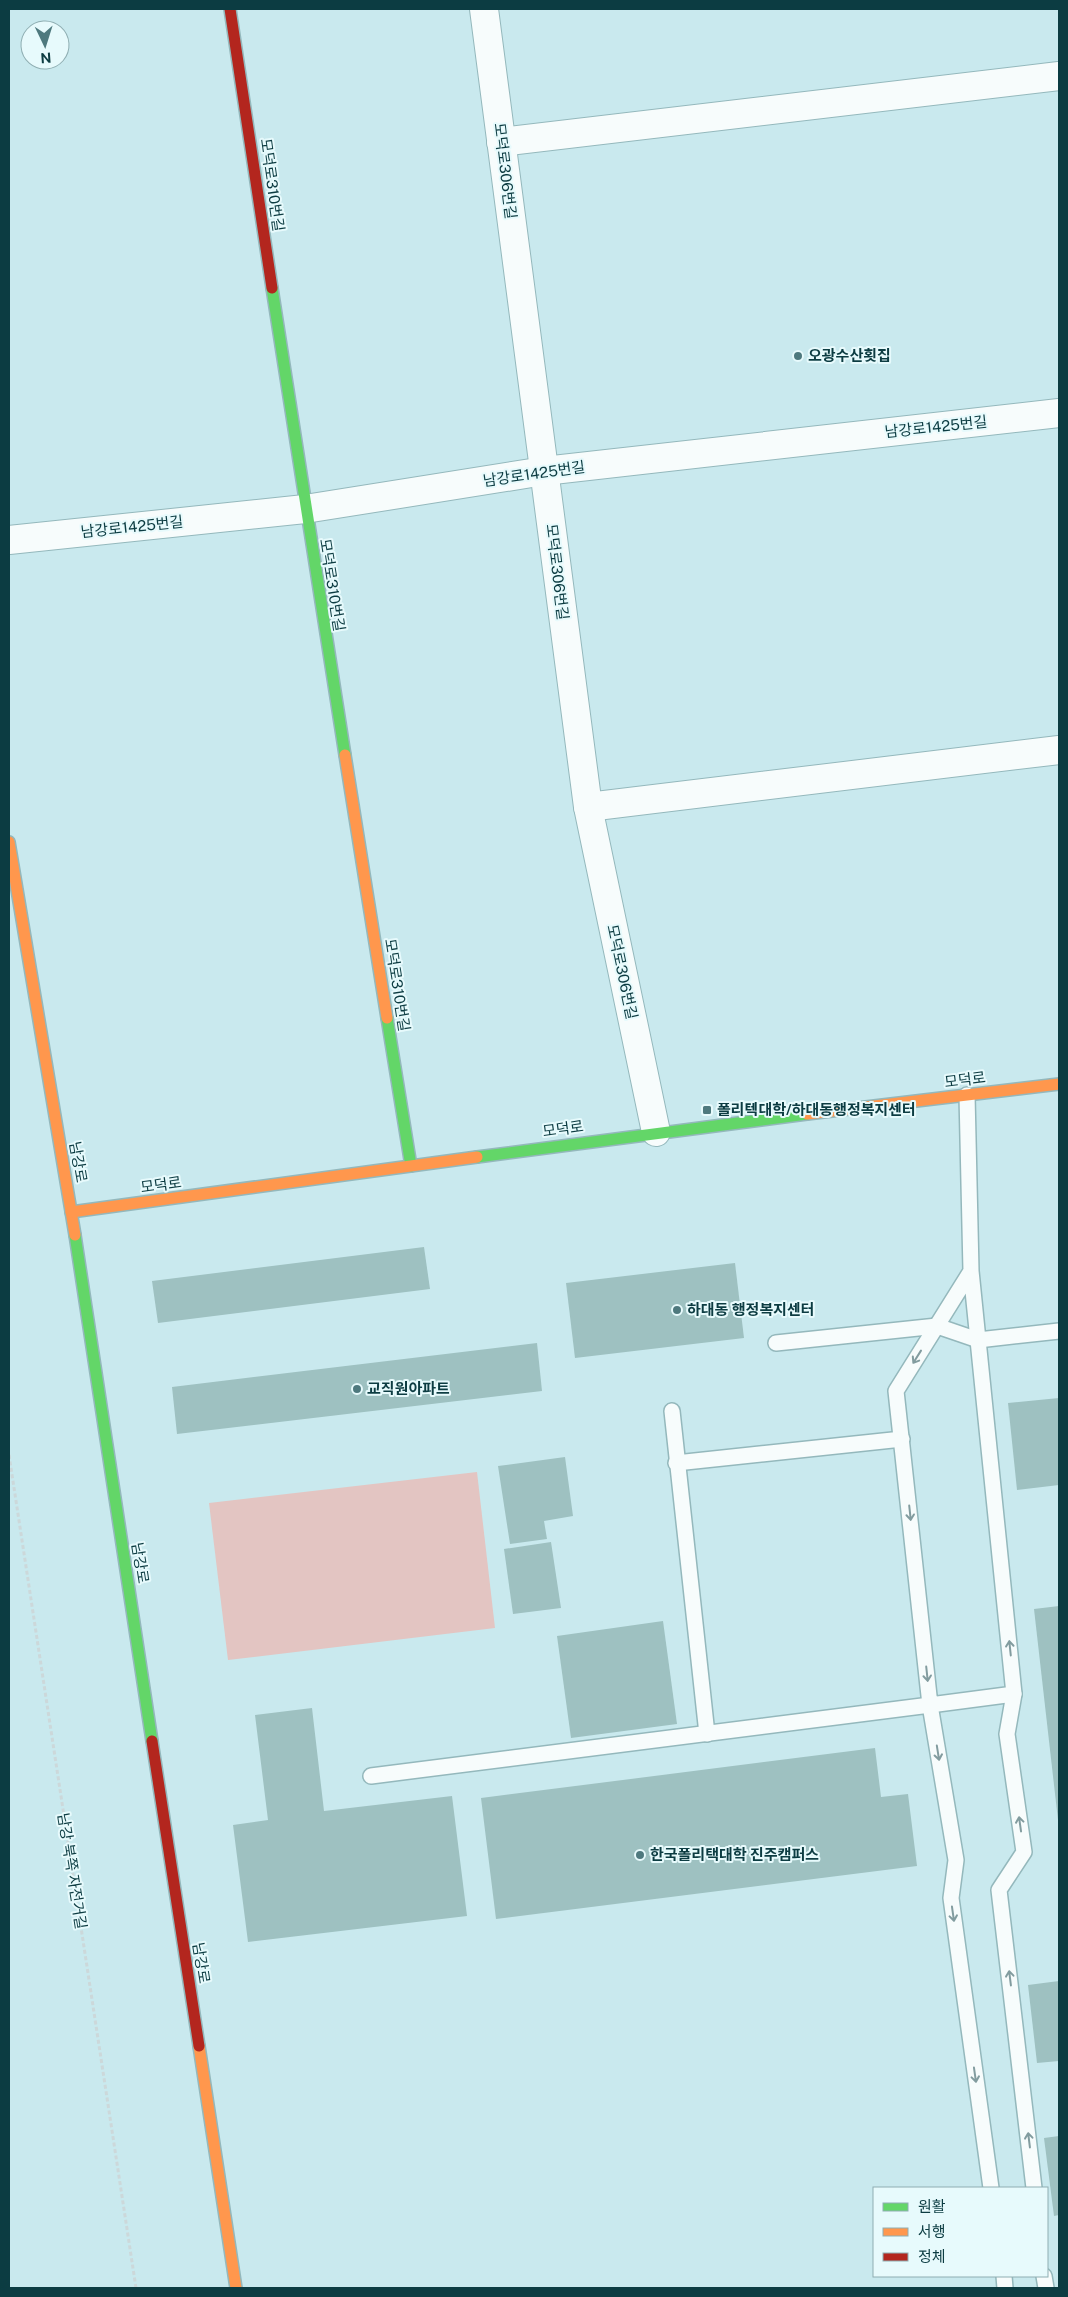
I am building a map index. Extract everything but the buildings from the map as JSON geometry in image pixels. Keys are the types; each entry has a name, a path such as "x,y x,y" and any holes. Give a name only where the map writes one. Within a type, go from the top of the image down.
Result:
{"street":[{"name":"모덕로310번길","path":"230,9 305,509 411,1166"},
{"name":"모덕로306번길","path":"484,9 588,807 656,1132"},
{"path":"501,142 1059,76"},
{"name":"남강로1425번길","path":"9,540 305,509 544,471 1059,413"},
{"path":"588,807 1059,750"},
{"name":"남강로","path":"9,842 71,1212 236,2288"},
{"name":"모덕로","path":"71,1212 656,1132 1059,1084"}],"lane":[{"path":"967,1095 971,1271 1014,1694 1007,1734 1024,1852 999,1890 1034,2187"},
{"path":"971,1271 896,1391 930,1705 956,1860 950,1898 991,2187"},
{"path":"776,1343 937,1326 978,1340 1059,1331"},
{"path":"672,1411 676,1463 707,1734"},
{"path":"676,1463 902,1439"},
{"path":"371,1776 1014,1694"}],"path":[{"name":"남강 북쪽 자전거길","path":"9,1454 136,2288"}],"shaded area":[{"path":"477,1472 495,1628 228,1660 209,1503"}],"traffic: fast":[{"path":"272,288 345,755"},
{"path":"387,1018 411,1166"},
{"path":"477,1157 807,1114"},
{"path":"75,1235 152,1741"}],"traffic: slow":[{"path":"345,755 387,1018"},
{"path":"9,842 75,1235"},
{"path":"807,1114 1059,1084"},
{"path":"71,1212 477,1157"},
{"path":"199,2046 236,2288"}],"traffic: jam":[{"path":"230,9 272,288"},
{"path":"152,1741 199,2046"}],"place":[{"name":"오광수산횟집","path":"798,356"},
{"name":"폴리텍대학/하대동행정복지센터","path":"707,1110"},
{"name":"하대동 행정복지센터","path":"677,1310"},
{"name":"교직원아파트","path":"357,1389"},
{"name":"한국폴리택대학 진주캠퍼스","path":"640,1855"}]}
